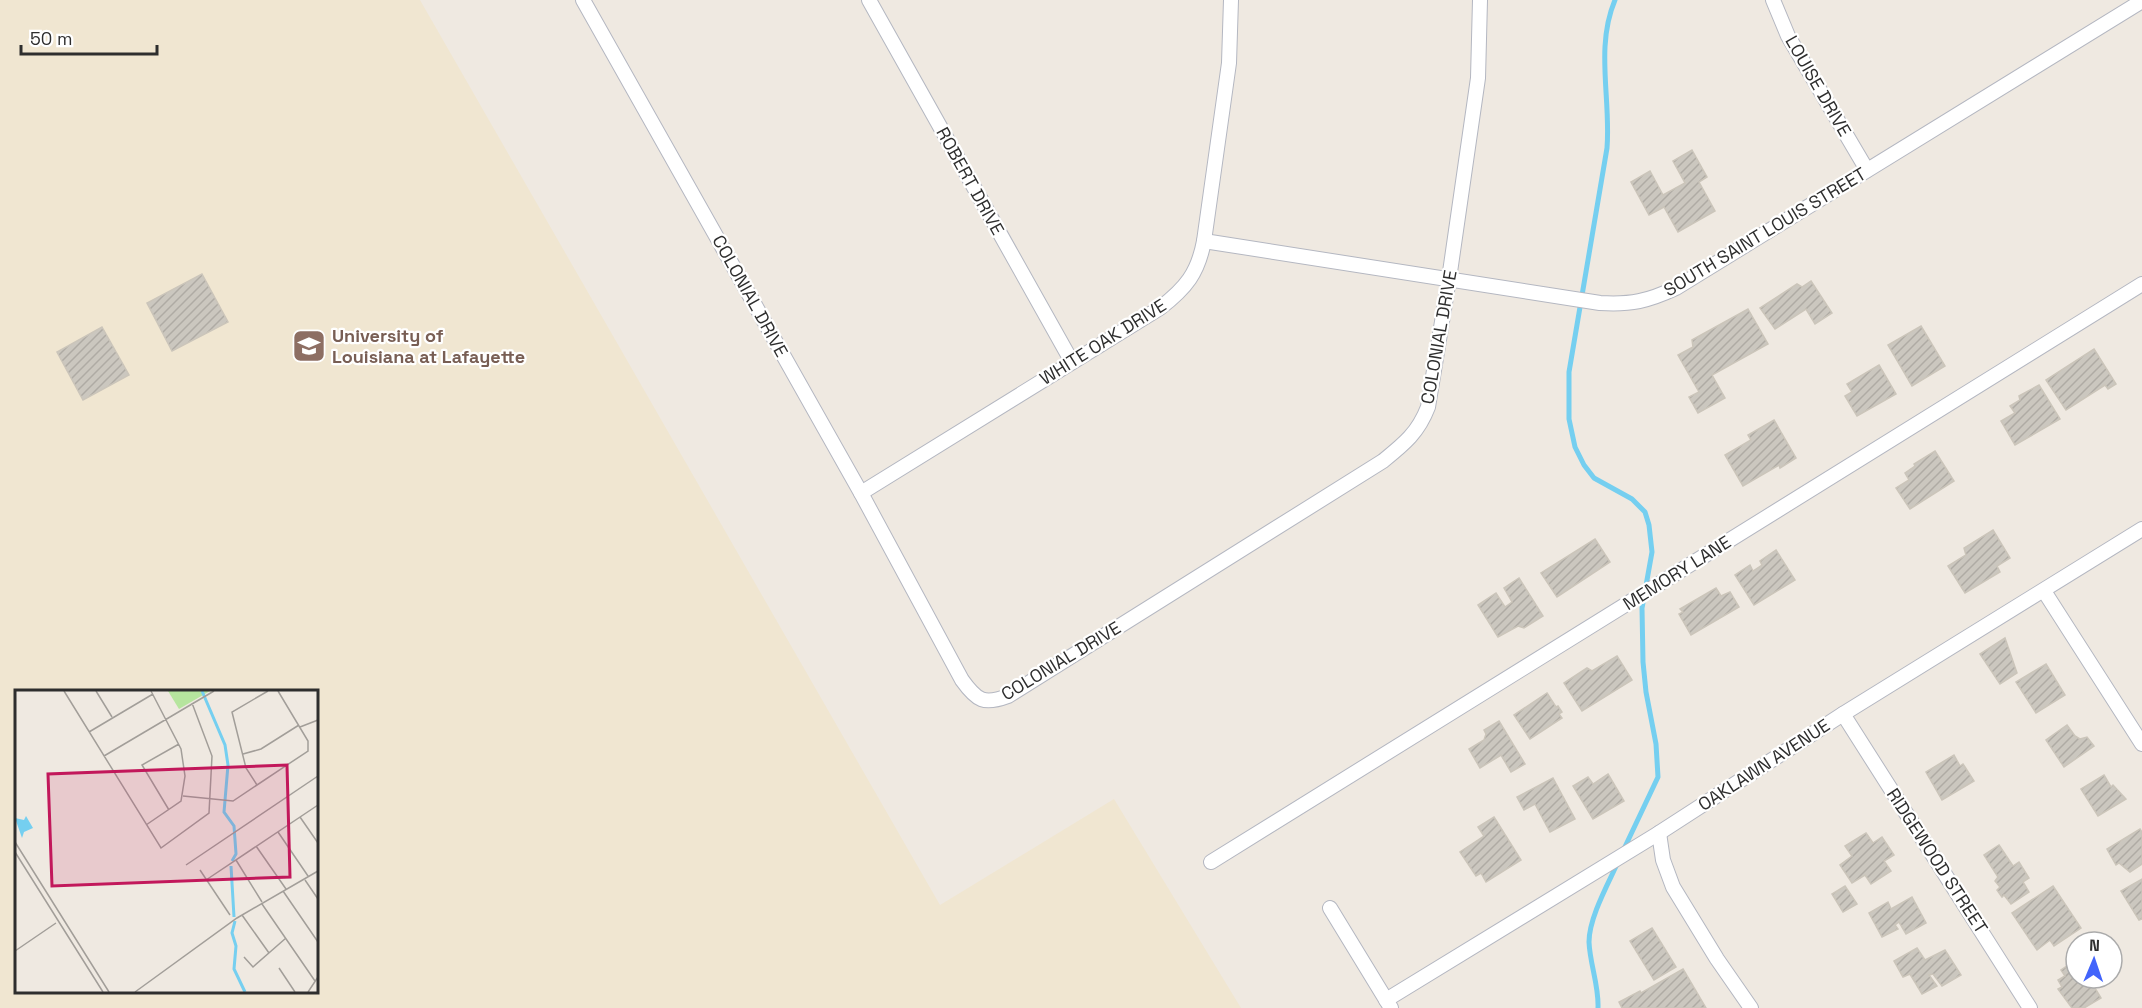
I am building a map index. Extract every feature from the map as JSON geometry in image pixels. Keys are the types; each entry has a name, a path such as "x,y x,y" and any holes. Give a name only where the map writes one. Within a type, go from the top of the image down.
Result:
{"street":[{"name":"COLONIAL DRIVE","path":"583,0 861,493 962,680 981,699 990,702 1008,696 1383,461 1409,441 1422,424 1428,407 1449,279 1478,78 1480,0"},
{"name":"ROBERT DRIVE","path":"869,0 1072,362"},
{"name":"WHITE OAK DRIVE","path":"861,493 1175,297 1194,274 1202,254 1229,63 1231,0"},
{"name":"LOUISE DRIVE","path":"1773,0 1788,36 1868,170"},
{"name":"SOUTH SAINT LOUIS STREET","path":"1204,241 1600,303 1641,302 1676,288 2142,2"},
{"name":"MEMORY LANE","path":"1211,862 2142,284"},
{"name":"OAKLAWN AVENUE","path":"1388,1004 1843,714 2142,530"},
{"path":"2044,591 2142,744"},
{"name":"RIDGEWOOD STREET","path":"1843,714 2030,1008"},
{"path":"1659,833 1663,860 1673,887 1717,959 1751,1008"},
{"path":"1330,908 1388,1004"}],"shaded area":[{"name":"University of Louisiana at Lafayette","path":"0,0 420,0 940,905 1114,799 1241,1008 0,1008"}],"building":[{"path":"1692,150 1707,177 1699,182 1715,211 1678,232 1664,207 1649,215 1631,182 1650,171 1663,195 1685,183 1673,161"},
{"path":"202,274 228,322 172,351 147,303"},
{"path":"1811,281 1832,313 1815,324 1806,309 1775,329 1760,308 1797,284 1802,287"},
{"path":"1748,309 1768,344 1712,375 1725,398 1698,413 1689,397 1699,392 1678,355 1693,347 1692,340"},
{"path":"1921,326 1945,366 1912,386 1888,345"},
{"path":"102,327 129,375 83,400 57,352"},
{"path":"2094,349 2116,384 2108,389 2105,385 2066,410 2046,380"},
{"path":"1879,365 1896,394 1857,416 1845,396 1852,392 1847,384"},
{"path":"2039,385 2060,419 2015,445 2001,421 2015,413 2010,406 2020,400 2019,396"},
{"path":"1774,420 1796,458 1743,486 1725,455 1751,440 1748,435"},
{"path":"1935,451 1954,481 1910,509 1896,488 1909,480 1905,473 1915,466 1914,464"},
{"path":"1993,530 2010,558 1997,566 2000,572 1965,593 1948,566 1966,555 1964,548"},
{"path":"1595,539 1610,562 1557,597 1541,573"},
{"path":"1776,550 1795,580 1754,605 1735,575 1750,565 1753,571 1762,565 1760,561"},
{"path":"1519,578 1543,616 1524,628 1518,626 1498,637 1478,605 1496,593 1505,607 1512,602 1504,588"},
{"path":"1716,588 1721,596 1730,592 1739,607 1691,635 1679,614 1683,612 1680,609"},
{"path":"2005,638 2017,673 2000,684 1980,654"},
{"path":"1617,656 1632,680 1582,711 1564,683 1587,668 1592,671"},
{"path":"2046,664 2065,695 2036,713 2016,682"},
{"path":"1547,693 1562,712 1559,714 1562,718 1530,739 1514,715"},
{"path":"1499,721 1525,764 1511,772 1501,755 1480,768 1469,749 1484,740 1486,734 1484,730"},
{"path":"2067,725 2075,736 2080,739 2087,737 2094,746 2064,767 2046,740"},
{"path":"1954,755 1960,766 1963,764 1974,781 1942,800 1926,772"},
{"path":"1608,774 1624,801 1593,819 1573,786 1588,777 1593,784"},
{"path":"2104,775 2111,787 2113,785 2126,799 2098,816 2081,789"},
{"path":"1553,778 1575,819 1550,832 1535,804 1524,810 1517,797"},
{"path":"1494,817 1521,860 1486,882 1481,873 1476,876 1460,852 1484,836 1478,827"},
{"path":"2140,829 2142,832 2142,864 2130,872 2119,863 2116,865 2107,849"},
{"path":"1866,833 1873,843 1882,837 1894,855 1884,861 1891,871 1871,884 1865,875 1852,883 1840,865 1852,856 1845,846"},
{"path":"1999,845 2013,866 2019,862 2029,878 2023,882 2029,892 2011,904 1997,890 2000,887 1995,881 1998,877 1984,855"},
{"path":"2142,879 2142,919 2139,920 2121,891"},
{"path":"1845,886 1857,904 1843,912 1832,894"},
{"path":"2053,886 2081,928 2064,930 2064,939 2054,946 2050,940 2037,950 2012,913"},
{"path":"1912,897 1926,923 1906,934 1899,922 1895,925 1898,929 1882,937 1869,913 1888,902 1891,909"},
{"path":"1652,928 1676,967 1654,980 1630,941"},
{"path":"1917,948 1925,960 1945,950 1961,975 1942,986 1933,974 1929,975 1937,986 1922,994 1910,974 1903,977 1894,961"},
{"path":"1683,969 1706,1008 1622,1008 1619,1002 1640,991 1641,993"},
{"path":"2064,977 2064,990 2096,990 2101,998 2084,1008 2072,1008 2058,989 2062,987 2058,980"}],"waterway":[{"path":"1615,0 1606,36 1607,148 1569,372 1569,419 1575,447 1584,465 1594,478 1632,499 1645,512 1649,525 1652,552 1642,608 1643,662 1656,744 1658,777 1623,851"},
{"path":"1598,1008 1589,942 1590,933 1600,901 1618,862"}],"place":[{"name":"University of Louisiana at Lafayette","path":"309,346"}]}
